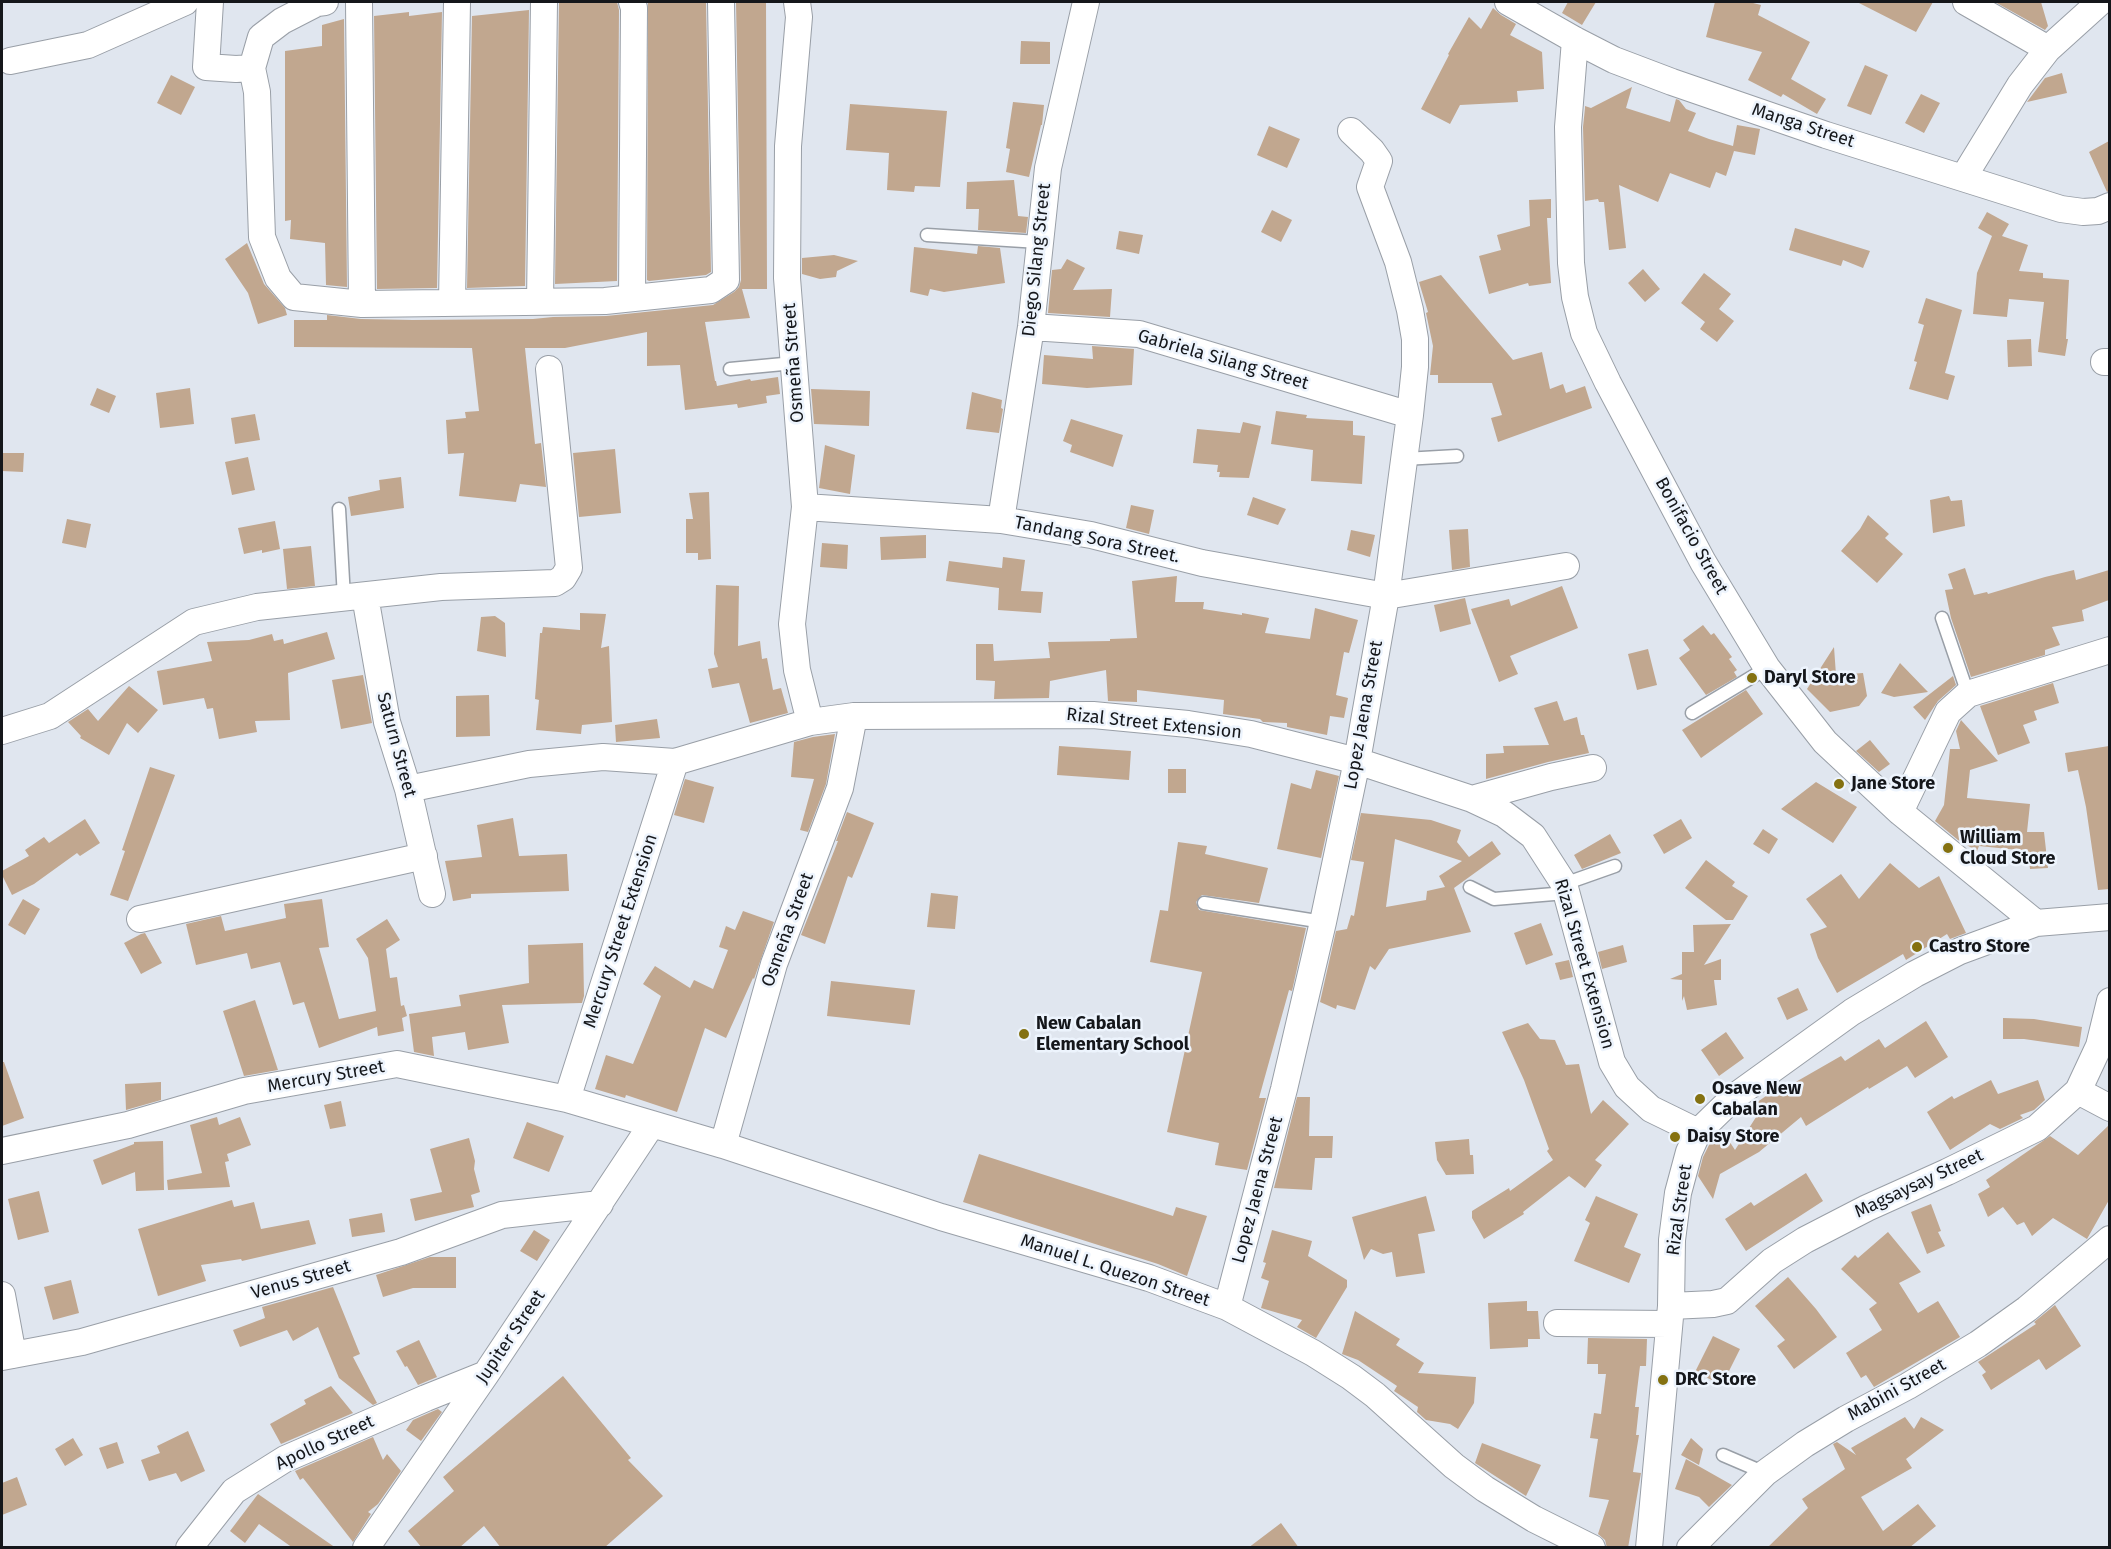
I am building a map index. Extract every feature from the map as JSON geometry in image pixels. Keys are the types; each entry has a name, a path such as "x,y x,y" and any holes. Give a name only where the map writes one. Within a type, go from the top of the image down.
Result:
{"street":[{"path":"10,62 88,45 185,2"},
{"path":"210,2 206,67 252,68"},
{"path":"325,2 317,3 282,21 261,37 252,68 256,92 262,237 278,278 294,297 363,304 605,301 711,290 726,280 721,2"},
{"path":"359,2 363,304"},
{"path":"452,303 457,2"},
{"path":"540,302 544,2"},
{"path":"632,2 632,298"},
{"name":"Osmeña Street","path":"797,2 799,17 788,156 787,278 805,507 792,624 797,670 810,722"},
{"name":"Diego Silang Street","path":"1001,520 1031,327 1048,168 1086,2"},
{"name":"Manga Street","path":"1508,2 1614,60 1672,82 2061,209 2098,211 2109,206"},
{"path":"1966,2 2048,49"},
{"path":"1962,178 2020,85 2048,49 2100,2"},
{"name":"Bonifacio Street","path":"1575,40 1568,127 1569,212 1574,286 1584,333 1608,383 1703,562 1767,668 1825,742 1900,812 2036,923"},
{"name":"Lopez Jaena Street","path":"1227,1307 1284,1089 1357,761 1386,596 1410,415 1415,367 1410,310 1398,262 1370,187 1379,161 1351,131"},
{"name":"Gabriela Silang Street","path":"1031,327 1139,333 1410,415"},
{"path":"2,731 50,716 194,622 257,607 441,587 555,583 563,578 569,568 549,369"},
{"name":"Tandang Sora Street.","path":"805,507 1001,520 1091,535 1202,562 1386,596 1566,566"},
{"name":"Saturn Street","path":"355,597 387,722 408,789 432,894"},
{"path":"1900,812 1948,712 1968,694 2109,650"},
{"name":"Rizal Street Extension","path":"408,789 528,764 603,757 675,762 810,722 854,716 1093,714 1188,724 1251,734 1357,761 1472,799 1504,814 1533,836 1565,888 1612,1062 1627,1087 1651,1109 1698,1132"},
{"name":"Osmeña Street","path":"723,1145 774,964 840,788 854,716"},
{"name":"Mercury Street Extension","path":"567,1100 675,762"},
{"path":"1472,799 1593,768"},
{"path":"140,919 424,856"},
{"name":"Rizal Street","path":"1649,1548 1670,1315 1672,1240 1678,1194 1689,1152 1698,1132 1734,1097 1852,1012 1915,974 1960,951 2036,923 2109,917"},
{"name":"Magsaysay Street","path":"1557,1323 1670,1315 1727,1301 1772,1261 1805,1240 1867,1208 2037,1128 2078,1090 2099,1046 2109,1001"},
{"name":"Mercury Street","path":"2,1151 128,1125 244,1091 397,1064 567,1100 652,1124"},
{"path":"2078,1090 2109,1108"},
{"name":"Manuel L. Quezon Street","path":"652,1124 941,1217 1149,1278 1227,1307 1313,1353 1351,1377 1375,1395 1454,1466 1485,1489 1534,1519 1592,1548"},
{"name":"Jupiter Street","path":"366,1548 486,1374 652,1124"},
{"name":"Venus Street","path":"7,1356 82,1342 390,1255 502,1215 600,1204"},
{"name":"Mabini Street","path":"1690,1548 1765,1473 1805,1444 1846,1419 1908,1386 1978,1344 2027,1309 2109,1239"},
{"path":"2,1295 7,1356"},
{"name":"Apollo Street","path":"189,1548 234,1491 285,1459 486,1374"}],"lane":[{"path":"927,235 1039,242"},
{"path":"730,369 794,363"},
{"path":"1404,459 1457,456"},
{"path":"339,509 355,597"},
{"path":"1942,618 1968,694"},
{"path":"1692,713 1767,668"},
{"path":"1470,887 1494,899 1565,888 1615,866"},
{"path":"1204,903 1323,922"},
{"path":"1723,1455 1765,1473"}],"building":[{"path":"559,2 617,2 619,10 617,281 555,284"},
{"path":"648,2 706,2 711,272 706,275 647,280"},
{"path":"736,2 766,2 767,289 742,289 750,318 705,322 717,386 750,379 751,381 778,377 780,394 766,396 767,403 738,408 737,404 685,410 680,365 647,366 647,332 565,348 525,348 535,444 541,443 546,487 520,484 516,502 459,496 464,453 448,454 446,420 466,418 465,412 479,411 472,348 294,347 294,320 327,320 327,315 361,319 413,320 606,316 713,305 734,292 741,280"},
{"path":"1568,2 1596,2 1582,25 1562,13"},
{"path":"1715,2 1749,2 1761,5 1758,15 1810,42 1791,79 1826,99 1817,114 1783,94 1781,97 1748,80 1762,52 1706,37"},
{"path":"1857,2 1933,2 1916,32"},
{"path":"1995,2 2041,2 2048,26 2045,30"},
{"path":"1493,8 1516,24 1510,35 1542,52 1544,89 1517,91 1518,102 1460,105 1450,124 1421,109 1469,17 1481,29"},
{"path":"529,10 525,286 467,288 472,16"},
{"path":"409,12 409,16 442,12 437,288 377,289 374,16"},
{"path":"344,19 347,287 326,285 325,243 290,239 291,220 285,221 285,51 322,46 322,25"},
{"path":"1021,41 1050,42 1050,64 1020,64"},
{"path":"1865,65 1888,75 1871,115 1847,106"},
{"path":"2062,73 2067,93 2027,102 2045,78"},
{"path":"171,75 195,87 181,115 157,103"},
{"path":"1632,87 1626,108 1670,122 1676,99 1679,100 1686,109 1696,113 1688,131 1709,139 1733,146 1737,125 1760,129 1755,155 1734,151 1726,176 1716,172 1710,188 1670,173 1658,202 1619,185 1626,248 1609,250 1604,202 1599,202 1598,199 1585,201 1583,127 1585,106 1591,108"},
{"path":"1921,94 1940,103 1924,133 1905,123"},
{"path":"1013,102 1044,105 1042,125 1029,177 1006,172 1010,149 1006,148"},
{"path":"850,104 947,111 940,187 915,186 914,192 887,190 889,153 846,150"},
{"path":"1269,126 1300,139 1287,168 1257,155"},
{"path":"2109,141 2109,191 2107,192 2089,152"},
{"path":"1014,180 1018,216 1028,217 1026,233 978,230 979,209 966,209 967,182"},
{"path":"1551,199 1551,218 1547,218 1551,283 1529,286 1528,283 1489,294 1479,256 1501,250 1497,235 1530,226 1529,200"},
{"path":"1272,210 1292,220 1281,242 1261,232"},
{"path":"1987,212 2009,224 2002,236 2028,245 2019,271 2043,273 2043,278 2069,280 2066,339 2068,339 2065,356 2038,352 2044,302 2009,299 2007,317 1973,314 1977,273 1992,236 1978,228"},
{"path":"1795,228 1870,251 1863,268 1843,260 1841,266 1789,250"},
{"path":"1119,231 1143,235 1139,254 1116,249"},
{"path":"247,243 264,284 285,308 287,315 258,324 248,293 225,259"},
{"path":"978,246 1000,248 1005,283 944,292 930,289 928,296 910,292 914,247 977,254"},
{"path":"834,255 858,261 837,271 836,277 820,279 802,274 802,258"},
{"path":"1067,259 1085,268 1073,290 1112,289 1110,317 1048,313 1052,270 1061,269"},
{"path":"1643,269 1660,289 1645,302 1628,283"},
{"path":"1704,273 1731,294 1719,309 1734,321 1717,342 1700,329 1705,322 1681,303"},
{"path":"1441,275 1513,360 1542,352 1550,389 1563,384 1566,393 1585,386 1592,408 1498,442 1491,418 1502,415 1492,383 1438,383 1438,375 1430,375 1433,346 1426,313 1428,312 1419,282"},
{"path":"1926,298 1962,310 1945,373 1955,376 1948,400 1909,389 1924,325 1918,323"},
{"path":"2031,339 2032,366 2008,367 2007,340"},
{"path":"1092,346 1134,349 1132,385 1087,388 1042,384 1044,355 1093,359"},
{"path":"97,388 116,396 109,413 90,405"},
{"path":"190,388 194,424 160,428 156,393"},
{"path":"811,389 870,391 869,426 814,424"},
{"path":"972,392 1002,400 1001,408 1003,409 999,433 966,429"},
{"path":"1276,411 1307,415 1306,418 1353,421 1353,435 1365,436 1362,484 1311,481 1313,450 1271,444"},
{"path":"255,414 260,440 235,444 231,418"},
{"path":"1071,419 1123,435 1113,467 1070,452 1072,445 1063,441"},
{"path":"1243,422 1261,426 1249,478 1219,477 1218,465 1193,463 1197,429 1240,433"},
{"path":"825,445 855,455 850,494 819,488"},
{"path":"615,449 621,513 579,517 573,453"},
{"path":"2,453 24,453 23,472 2,471"},
{"path":"248,457 255,490 232,495 225,462"},
{"path":"401,477 404,508 351,516 348,497 380,490 379,480"},
{"path":"709,492 711,559 698,560 698,553 686,553 686,519 693,519 689,493"},
{"path":"1949,496 1951,501 1962,500 1965,526 1933,533 1930,500"},
{"path":"1253,497 1286,509 1278,525 1247,515"},
{"path":"1131,505 1154,510 1149,534 1126,528"},
{"path":"1868,515 1889,534 1885,538 1903,554 1877,583 1841,551 1860,529"},
{"path":"67,519 91,524 86,548 62,543"},
{"path":"275,521 280,549 244,554 238,528"},
{"path":"1468,529 1470,567 1452,570 1449,530"},
{"path":"1351,530 1375,535 1370,557 1347,550"},
{"path":"926,535 926,558 881,560 880,537"},
{"path":"822,543 848,545 847,569 820,567"},
{"path":"311,546 315,586 287,589 283,549"},
{"path":"1003,557 1025,560 1021,591 1043,592 1041,613 998,610 999,588 946,581 949,561 1002,568"},
{"path":"1965,568 1974,595 1987,592 1988,594 2074,570 2076,580 2109,570 2109,600 2082,610 2084,621 2052,627 2060,645 2045,650 2045,655 1971,677 1951,618 1945,590 1953,589 1948,574"},
{"path":"1177,576 1175,602 1204,602 1203,609 1269,618 1265,633 1310,639 1315,608 1358,620 1349,653 1344,652 1336,695 1348,698 1344,718 1330,716 1327,735 1287,727 1287,723 1263,722 1260,719 1223,714 1224,700 1137,690 1137,702 1108,701 1106,670 1050,681 1049,698 994,699 995,681 976,680 976,644 993,644 994,661 1050,658 1048,642 1137,638 1132,581"},
{"path":"716,585 739,586 738,646 760,641 762,659 767,658 773,690 781,688 788,713 750,723 739,683 712,688 708,669 718,667 714,654"},
{"path":"1562,586 1578,628 1510,656 1518,674 1499,682 1471,609 1509,599 1511,606"},
{"path":"1465,598 1471,624 1440,632 1434,605"},
{"path":"580,613 606,614 601,648 609,646 612,722 582,725 581,734 536,730 539,700 535,699 540,633 543,627 580,630"},
{"path":"495,616 505,623 506,657 477,651 481,617"},
{"path":"1703,625 1711,635 1714,633 1732,657 1729,659 1737,670 1734,672 1737,677 1706,695 1679,658 1690,650 1683,640"},
{"path":"327,632 335,659 288,673 290,720 255,721 257,732 219,739 213,708 207,709 204,698 163,705 157,671 212,661 207,642 249,640 272,634 274,641 283,639 284,644"},
{"path":"1834,647 1836,675 1863,673 1867,696 1859,706 1830,712 1807,689"},
{"path":"1648,649 1657,685 1637,690 1628,654"},
{"path":"1900,663 1928,692 1894,697 1881,693"},
{"path":"363,675 372,723 341,729 332,680"},
{"path":"1953,676 1956,685 1938,701 1925,720 1913,707"},
{"path":"2053,683 2059,703 2034,711 2037,720 2023,725 2030,743 1998,755 1980,706"},
{"path":"129,686 158,710 138,733 127,723 109,755 80,738 81,736 68,722 88,709 98,721"},
{"path":"1746,690 1763,714 1701,758 1682,730"},
{"path":"489,695 490,736 456,737 456,696"},
{"path":"1557,701 1564,721 1577,717 1581,735 1584,735 1589,753 1486,779 1486,754 1504,753 1503,746 1549,745 1534,708"},
{"path":"657,719 660,738 616,742 615,725"},
{"path":"1961,720 1998,761 1970,770 1967,798 2030,804 2027,832 2044,832 2048,868 2030,869 2028,851 1979,846 1977,851 1958,840 1935,821 1944,805 1950,749 1960,749 1956,731"},
{"path":"835,734 826,784 808,832 800,830 814,779 791,777 794,742"},
{"path":"1870,740 1890,764 1879,772 1856,751"},
{"path":"1059,746 1131,751 1129,780 1057,775"},
{"path":"2109,746 2109,889 2098,890 2086,807 2078,770 2068,772 2065,753"},
{"path":"150,767 175,775 128,901 110,895 125,851 122,850"},
{"path":"1168,769 1186,769 1186,793 1168,793"},
{"path":"1316,770 1339,776 1321,858 1277,849 1291,783 1311,789"},
{"path":"685,779 714,787 704,823 674,815"},
{"path":"1816,782 1857,807 1833,843 1781,809"},
{"path":"847,812 874,823 852,878 848,876 825,944 801,935"},
{"path":"1361,813 1431,820 1461,830 1457,842 1469,857 1492,841 1501,854 1454,888 1471,932 1389,949 1375,970 1370,966 1355,1010 1337,1005 1336,1009 1320,1002 1336,931 1347,929 1351,915 1354,916 1364,862 1351,860","holes":["1395,839 1462,861 1439,876 1445,887 1427,891 1426,900 1386,907"]},
{"path":"513,818 519,856 567,854 569,891 471,894 471,898 453,901 445,861 482,857 477,825"},
{"path":"85,819 100,843 80,856 77,853 34,884 12,895 2,871 29,856 25,850 44,837 49,843"},
{"path":"1681,819 1692,838 1664,854 1653,835"},
{"path":"1763,829 1778,839 1769,854 1753,844"},
{"path":"1610,834 1621,853 1582,869 1574,855"},
{"path":"1178,842 1207,846 1205,854 1268,868 1259,903 1202,895 1196,902 1199,910 1306,928 1292,991 1289,990 1259,1098 1266,1098 1247,1170 1215,1165 1219,1143 1167,1132 1202,972 1150,962 1160,910 1168,911"},
{"path":"1706,860 1735,882 1732,886 1748,896 1733,920 1726,920 1685,888"},
{"path":"1890,863 1919,888 1939,876 1966,933 1950,939 1947,934 1906,960 1903,954 1837,993 1818,958 1810,934 1827,927 1806,899 1841,874 1859,899"},
{"path":"931,893 958,896 955,929 927,927"},
{"path":"23,899 40,909 25,935 8,925"},
{"path":"322,899 329,947 319,948 339,1019 376,1011 368,958 356,939 387,919 400,940 386,949 390,978 397,977 401,1006 404,1005 407,1016 402,1018 404,1031 378,1036 377,1027 319,1048 304,1002 293,1005 280,962 251,969 247,953 196,965 186,924 221,916 225,931 286,918 284,904"},
{"path":"743,911 774,922 754,979 726,1038 705,1028 677,1112 626,1095 625,1098 595,1089 606,1055 633,1064 661,996 643,984 655,966 690,988 694,980 713,989 728,950 719,947 726,926 735,930"},
{"path":"1541,923 1553,955 1526,965 1514,933"},
{"path":"1731,924 1704,965 1721,959 1721,980 1714,980 1717,1005 1687,1010 1684,996 1682,1001 1682,980 1670,979 1682,974 1682,952 1694,952 1693,925"},
{"path":"145,933 162,963 141,974 124,943"},
{"path":"583,943 584,996 582,1003 502,1005 509,1043 468,1050 465,1032 432,1037 434,1056 414,1052 409,1014 461,1006 459,995 529,983 528,945"},
{"path":"1623,945 1627,962 1602,969 1598,952"},
{"path":"1569,960 1573,977 1560,980 1555,963"},
{"path":"831,981 915,990 910,1025 827,1016"},
{"path":"1798,988 1808,1010 1787,1020 1777,998"},
{"path":"255,1000 278,1070 244,1076 223,1011"},
{"path":"2003,1018 2034,1019 2082,1027 2079,1047 2024,1039 2003,1039"},
{"path":"1926,1021 1948,1057 1915,1078 1907,1066 1869,1089 1868,1087 1806,1126 1801,1117 1759,1152 1720,1174 1713,1199 1698,1176 1703,1157 1711,1141 1722,1130 1735,1150 1758,1114 1753,1105 1779,1087 1780,1091 1841,1056 1845,1061 1879,1039 1885,1048"},
{"path":"1528,1023 1540,1039 1555,1040 1566,1065 1579,1064 1591,1114 1603,1100 1629,1124 1595,1160 1602,1165 1585,1188 1569,1176 1523,1212 1524,1214 1484,1239 1472,1218 1472,1211 1509,1188 1510,1191 1553,1160 1547,1151 1549,1149 1524,1080 1502,1032"},
{"path":"1726,1032 1744,1058 1719,1076 1701,1050"},
{"path":"2,1062 4,1062 24,1118 2,1126"},
{"path":"1991,1080 1998,1094 2038,1080 2045,1100 2034,1110 2020,1115 2023,1118 2000,1129 1990,1124 1950,1150 1927,1112 1952,1096 1954,1099"},
{"path":"161,1082 161,1100 126,1110 125,1084"},
{"path":"1297,1097 1310,1097 1309,1136 1333,1136 1332,1158 1315,1158 1312,1190 1274,1188"},
{"path":"341,1101 346,1126 330,1129 324,1105"},
{"path":"217,1117 219,1125 240,1117 251,1145 227,1154 229,1161 225,1162 230,1187 168,1190 167,1180 202,1173 190,1125"},
{"path":"527,1122 564,1136 549,1172 513,1158"},
{"path":"2109,1125 2109,1200 2087,1239 2053,1218 2032,1236 2024,1222 2017,1225 2003,1207 1988,1217 1978,1194 1990,1187 1986,1180 2050,1136 2078,1155"},
{"path":"469,1138 480,1192 471,1195 474,1207 415,1221 410,1199 442,1192 430,1149"},
{"path":"1469,1139 1474,1174 1446,1175 1437,1160 1435,1142"},
{"path":"163,1141 164,1190 136,1191 135,1172 102,1185 93,1160 134,1144 134,1142"},
{"path":"979,1154 1173,1216 1176,1207 1207,1216 1187,1276 1158,1264 963,1202"},
{"path":"1806,1173 1823,1201 1746,1251 1725,1219 1751,1202 1754,1206"},
{"path":"39,1191 49,1232 18,1240 8,1199"},
{"path":"1426,1196 1435,1231 1418,1234 1425,1273 1396,1277 1392,1252 1383,1254 1371,1249 1364,1260 1352,1217"},
{"path":"1596,1196 1638,1214 1624,1247 1641,1254 1629,1283 1574,1261 1590,1223 1585,1220"},
{"path":"232,1200 234,1207 254,1202 261,1229 309,1220 316,1244 242,1261 241,1259 201,1265 206,1281 158,1296 138,1229"},
{"path":"1931,1204 1941,1231 1938,1232 1945,1246 1927,1254 1911,1212"},
{"path":"382,1213 385,1232 352,1237 349,1219"},
{"path":"534,1230 550,1240 537,1261 520,1251"},
{"path":"1272,1230 1312,1241 1308,1256 1347,1280 1347,1287 1316,1338 1297,1327 1302,1320 1261,1308 1269,1281 1261,1278 1266,1263 1263,1262"},
{"path":"1888,1232 1921,1272 1899,1283 1918,1313 1938,1301 1960,1337 1874,1387 1866,1375 1861,1378 1846,1353 1882,1330 1869,1309 1877,1303 1841,1269 1855,1255 1858,1258"},
{"path":"430,1257 456,1257 456,1288 413,1288 383,1297 376,1275"},
{"path":"1788,1277 1837,1337 1794,1369 1777,1346 1785,1340 1755,1306"},
{"path":"71,1280 79,1313 53,1320 44,1287"},
{"path":"333,1287 360,1354 353,1357 377,1403 373,1405 339,1378 318,1327 293,1341 287,1330 240,1347 233,1330 265,1318 262,1307"},
{"path":"1527,1301 1527,1311 1538,1311 1540,1339 1528,1339 1528,1347 1490,1349 1488,1303"},
{"path":"2055,1305 2081,1346 2046,1370 2039,1359 1991,1390 1982,1375 1986,1372 1978,1362 2036,1324 2034,1322"},
{"path":"1355,1311 1400,1339 1396,1345 1424,1363 1418,1373 1476,1377 1474,1403 1458,1429 1450,1424 1426,1420 1417,1412 1418,1407 1394,1391 1397,1386 1358,1360 1342,1354"},
{"path":"1713,1336 1740,1349 1722,1385 1695,1372"},
{"path":"1588,1338 1647,1339 1646,1366 1640,1366 1635,1407 1639,1407 1636,1435 1639,1435 1633,1472 1641,1473 1628,1548 1607,1548 1605,1540 1598,1534 1609,1500 1589,1497 1598,1439 1590,1438 1594,1413 1601,1414 1606,1374 1598,1374 1598,1364 1587,1364"},
{"path":"419,1340 437,1377 418,1385 396,1351"},
{"path":"563,1376 631,1458 628,1460 663,1496 604,1548 501,1548 484,1526 459,1548 422,1548 408,1531 454,1491 443,1477"},
{"path":"331,1386 353,1413 281,1444 270,1424 306,1404 304,1400"},
{"path":"438,1409 442,1412 421,1441 406,1430 413,1420"},
{"path":"1905,1417 1914,1429 1921,1417 1944,1430 1906,1459 1912,1468 1861,1497 1883,1531 1918,1504 1936,1526 1909,1548 1767,1548 1808,1508 1802,1499 1845,1469 1833,1444 1837,1442 1856,1455 1851,1448"},
{"path":"188,1431 205,1471 181,1482 176,1473 149,1481 141,1460 160,1453 157,1446"},
{"path":"373,1437 383,1460 387,1454 401,1471 378,1504 368,1512 371,1514 353,1542 303,1478 300,1480 295,1471"},
{"path":"73,1438 83,1455 65,1466 55,1449"},
{"path":"1691,1438 1703,1449 1699,1465 1681,1455"},
{"path":"117,1442 124,1463 107,1469 99,1448"},
{"path":"1482,1443 1541,1465 1526,1496 1475,1463"},
{"path":"1686,1459 1732,1485 1709,1507 1699,1497 1675,1489"},
{"path":"17,1477 27,1505 2,1515 2,1483"},
{"path":"258,1494 336,1548 293,1548 259,1524 245,1543 230,1531"},
{"path":"1281,1523 1299,1548 1248,1548"}],"place":[{"name":"Daryl Store","path":"1752,678"},
{"name":"Jane Store","path":"1839,784"},
{"name":"William Cloud Store","path":"1948,848"},
{"name":"Castro Store","path":"1917,947"},
{"name":"New Cabalan Elementary School","path":"1024,1034"},
{"name":"Osave New Cabalan","path":"1700,1099"},
{"name":"Daisy Store","path":"1675,1137"},
{"name":"DRC Store","path":"1663,1380"}]}
